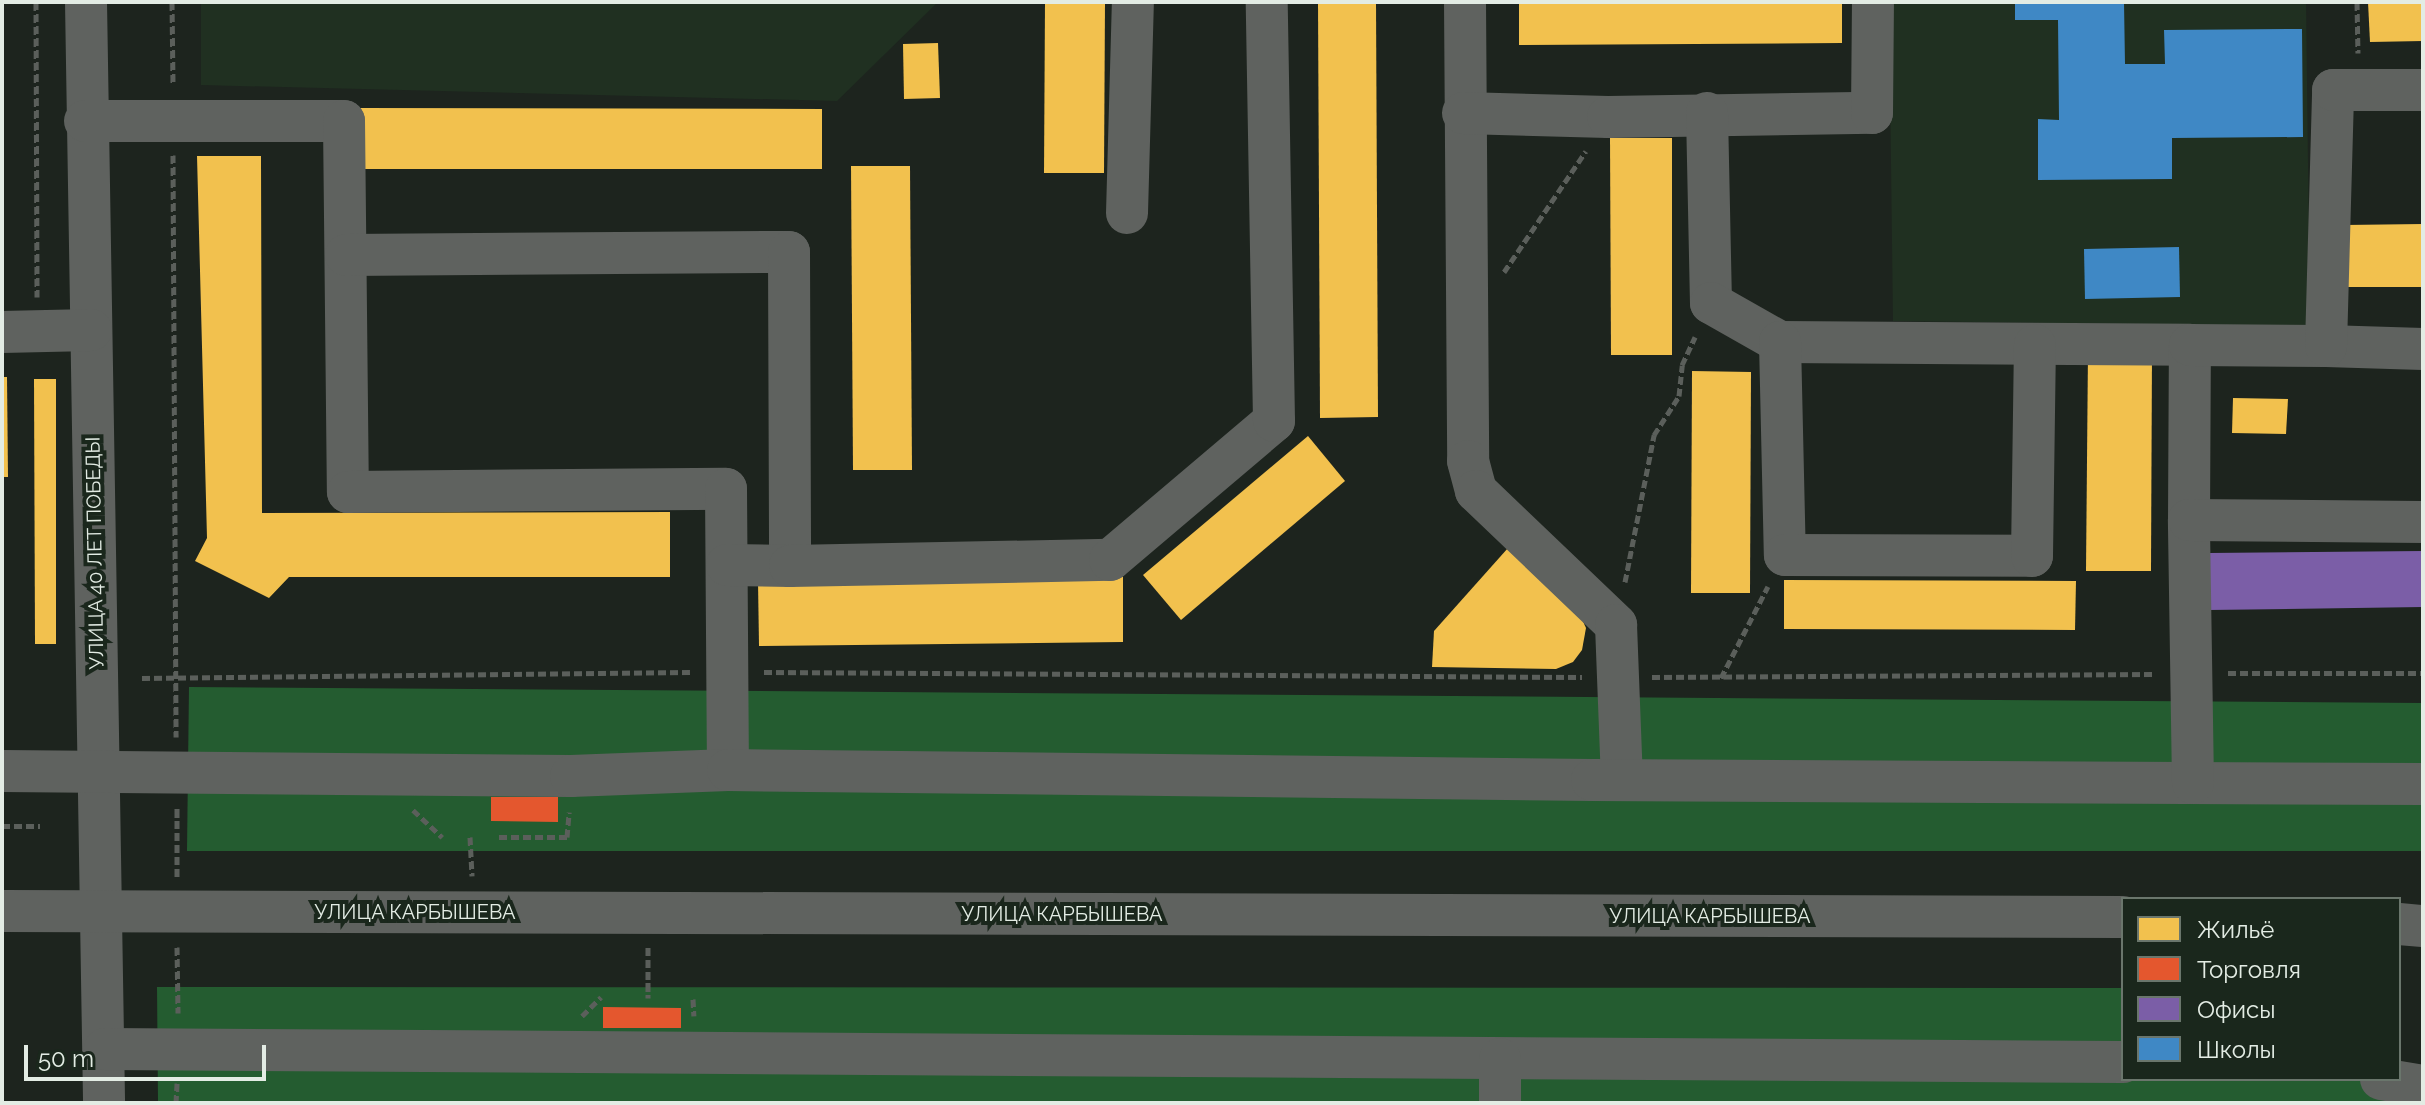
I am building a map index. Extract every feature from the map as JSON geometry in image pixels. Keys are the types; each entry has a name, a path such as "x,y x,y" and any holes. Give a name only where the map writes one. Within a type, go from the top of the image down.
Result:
{"street":[{"name":"УЛИЦА 40 ЛЕТ ПОБЕДЫ","path":"86,2 85,121 100,771 104,1103"},
{"path":"1127,213 1133,2"},
{"path":"727,565 1110,560 1274,421 1267,2"},
{"path":"1465,2 1463,113 1468,461 1476,491 1616,625 1622,780"},
{"path":"1463,113 1608,117 1707,113 1872,113 1873,2"},
{"path":"2326,346 2333,90 2423,90"},
{"path":"1707,113 1711,303 1780,342 2423,349"},
{"path":"85,121 344,121 348,492 726,489 728,770"},
{"path":"346,255 789,252 790,566"},
{"path":"19,332 91,330"},
{"path":"1780,342 1785,555 2032,556 2035,345"},
{"path":"2190,345 2193,783"},
{"path":"2189,520 2423,522"},
{"path":"2,771 571,776 728,770 1622,780 2423,784"},
{"name":"УЛИЦА КАРБЫШЕВА","path":"2,911 2121,917"},
{"path":"2401,924 2423,926"},
{"path":"105,1049 2121,1062"},
{"path":"1500,1059 1500,1103"},
{"path":"2393,1081 2423,1086"}],"path":[{"path":"19,332 36,2"},
{"path":"172,2 176,1103"},
{"path":"2357,2 2359,90"},
{"path":"1498,280 1608,117"},
{"path":"1616,625 1654,435 1679,396 1682,365 1711,303"},
{"path":"1721,678 1785,555"},
{"path":"142,678 726,672 1721,678 2423,673"},
{"path":"499,837 567,837 571,776"},
{"path":"2,826 40,826"},
{"path":"647,913 648,998"}],"shaded area":[{"path":"201,2 938,2 837,101 201,85"},
{"path":"1889,2 2306,2 2310,326 1893,321"}],"green space":[{"path":"189,687 2423,703 2423,851 187,851"},
{"path":"157,987 2121,988 2121,1081 2399,1081 2394,1103 158,1103"}],"building: Жильё":[{"path":"1045,2 1105,2 1104,173 1044,173"},
{"path":"1318,2 1376,2 1378,417 1320,418"},
{"path":"1519,2 1842,2 1842,43 1519,45"},
{"path":"2368,2 2423,2 2423,41 2370,42"},
{"path":"938,43 940,98 904,99 903,44"},
{"path":"360,108 822,109 822,169 359,169"},
{"path":"1610,138 1672,138 1672,355 1611,355"},
{"path":"197,156 261,156 262,513 670,512 670,577 289,577 269,598 195,561 207,538"},
{"path":"851,166 910,166 912,470 853,470"},
{"path":"2423,224 2423,287 2345,287 2344,225"},
{"path":"2088,350 2152,351 2151,571 2086,571"},
{"path":"1692,371 1751,372 1750,593 1691,593"},
{"path":"2,377 7,377 8,477 2,477"},
{"path":"34,379 56,379 56,644 35,644"},
{"path":"2233,398 2288,399 2286,434 2232,433"},
{"path":"1308,436 1345,481 1181,620 1143,575"},
{"path":"1508,548 1577,608 1586,628 1582,650 1573,662 1556,669 1432,667 1434,631"},
{"path":"1123,577 1123,642 759,646 758,581"},
{"path":"1784,580 2076,581 2075,630 1784,629"}],"building: Торговля":[{"path":"491,797 558,797 558,822 491,821"},
{"path":"603,1007 681,1008 681,1028 603,1028"}],"building: Офисы":[{"path":"2423,551 2423,607 2209,610 2209,553"}],"building: Школы":[{"path":"2015,2 2124,2 2125,64 2165,64 2164,30 2302,29 2303,137 2172,138 2172,179 2038,180 2038,119 2059,120 2058,20 2015,20"},
{"path":"2179,247 2180,297 2085,299 2084,249"}]}
